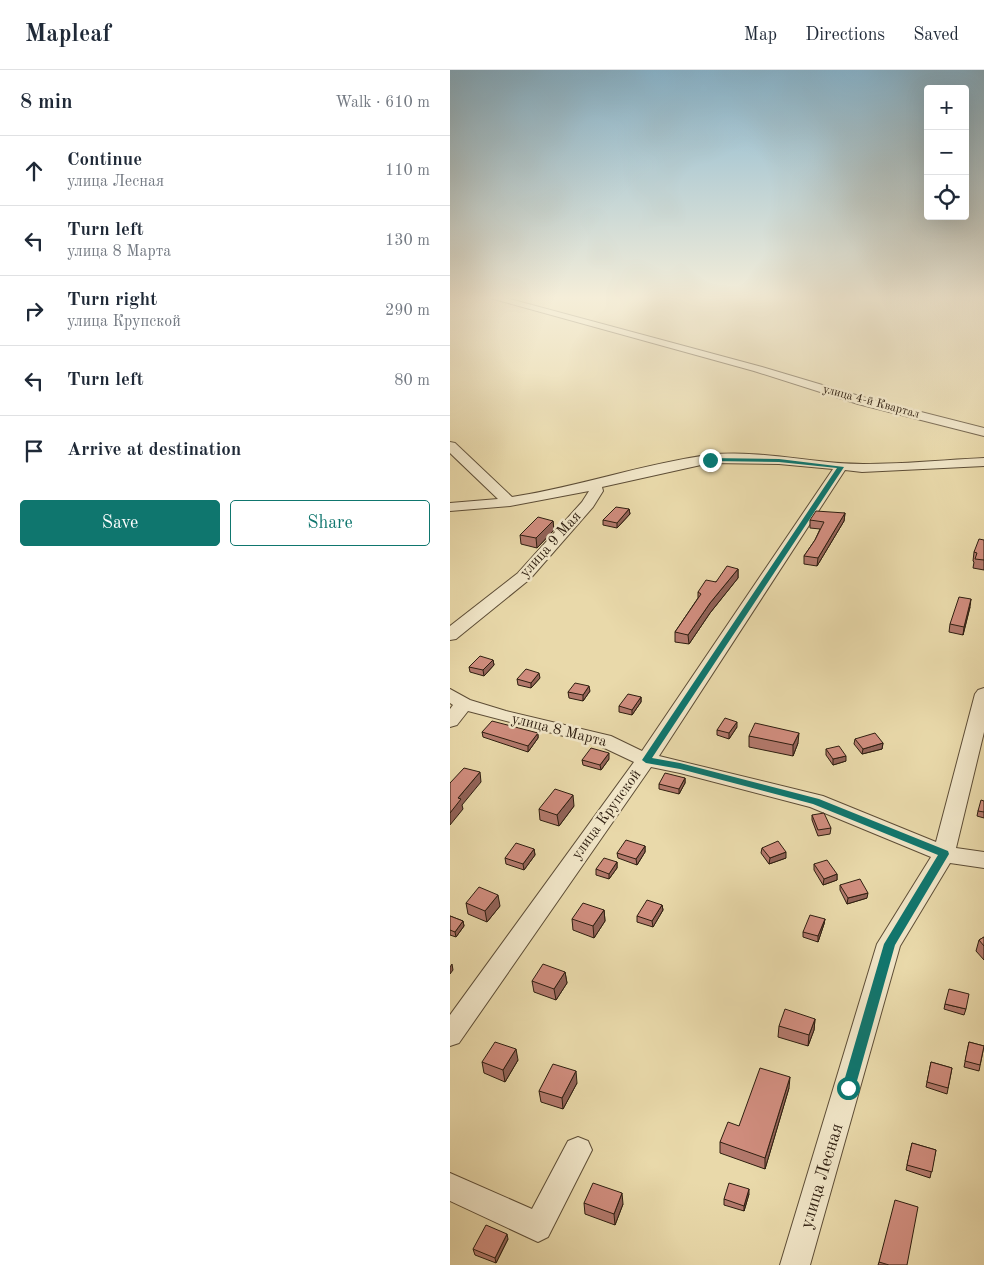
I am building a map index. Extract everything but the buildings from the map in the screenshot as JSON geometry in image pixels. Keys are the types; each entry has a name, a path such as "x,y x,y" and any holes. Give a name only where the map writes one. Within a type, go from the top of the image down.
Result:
{"street":[{"name":"улица 4-й Квартал","path":"694,352 862,401 984,432"},
{"path":"450,446 510,502"},
{"path":"450,507 510,502 595,486 671,466 710,460 771,460 841,467 984,462"},
{"name":"улица Крупской","path":"450,1034 646,760 841,467"},
{"name":"улица 9 Мая","path":"450,635 524,576 593,498 595,486"},
{"name":"улица Лесная","path":"795,1265 889,944 944,854 984,694"},
{"path":"450,721 457,700"},
{"name":"улица 8 Марта","path":"457,700 502,716 604,740 646,760 680,766 816,801 944,854 984,860"},
{"path":"450,1187 538,1227 578,1150"}],"route":[{"path":"710,460 779,460 841,467 646,760 680,766 816,801 944,854 889,944 848,1088"}]}
